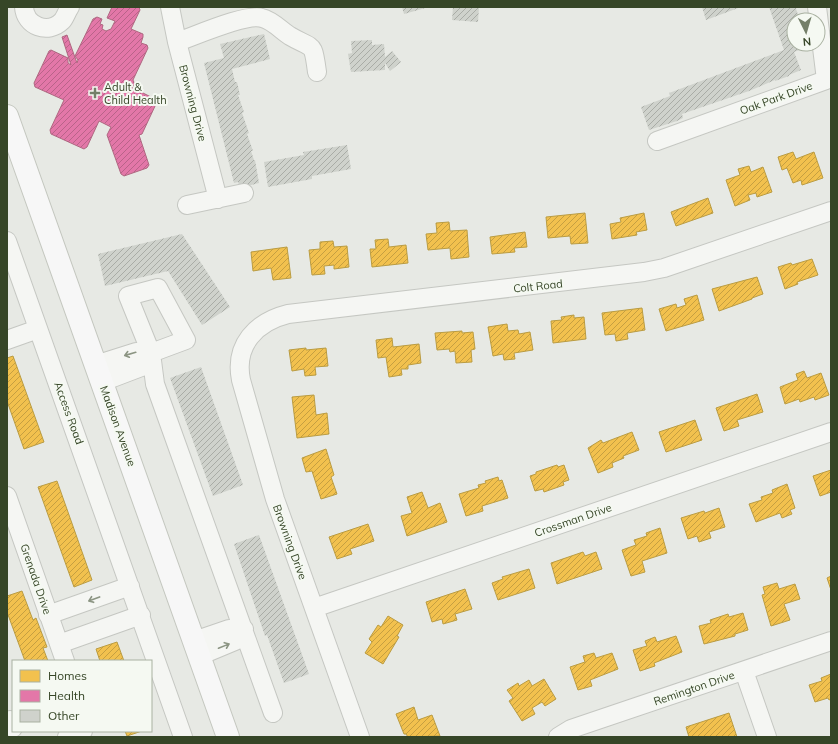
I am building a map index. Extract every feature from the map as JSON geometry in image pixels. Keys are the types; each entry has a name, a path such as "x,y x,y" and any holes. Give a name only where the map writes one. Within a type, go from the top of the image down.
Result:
{"main road":[{"name":"Madison Avenue","path":"7,116 228,737"}],"street":[{"path":"24,7 28,21 36,27 46,28 62,21 70,7"},
{"name":"Browning Drive","path":"170,7 177,42 218,199"},
{"name":"Oak Park Drive","path":"657,141 826,80 817,7"},
{"path":"177,42 238,21 253,17 263,18 291,37 311,46 314,52 316,72"},
{"path":"187,205 244,193"},
{"name":"Colt Road","path":"246,342 256,330 268,320 288,314 624,276 664,268 831,211"},
{"name":"Access Road","path":"7,241 141,615 183,737"},
{"path":"7,340 38,329"},
{"name":"Browning Drive","path":"246,342 240,363 242,385 275,499 360,737"},
{"path":"99,373 144,366 151,353 155,384 273,713"},
{"name":"Crossman Drive","path":"314,608 831,432"},
{"name":"Grenada Drive","path":"7,496 65,660"},
{"path":"48,615 130,586"},
{"path":"59,644 141,615"},
{"path":"197,648 235,641 244,629"},
{"name":"Remington Drive","path":"558,737 572,729 831,641"},
{"path":"744,671 767,737"},
{"path":"67,737 80,732"}],"building: Homes":[{"path":"793,152 796,159 814,152 823,178 802,185 801,180 793,183 787,168 782,170 778,157"},
{"path":"749,166 751,172 763,167 772,192 757,197 756,193 748,195 750,200 735,206 726,180 740,175 738,169"},
{"path":"708,198 713,213 676,226 671,212"},
{"path":"585,213 588,243 571,244 570,236 548,238 546,217"},
{"path":"644,213 647,230 636,232 637,235 612,239 610,224 621,222 620,218"},
{"path":"449,222 450,231 467,230 469,257 451,259 450,248 428,250 426,234 437,233 436,223"},
{"path":"525,232 527,247 514,248 515,252 492,254 490,237"},
{"path":"388,239 389,247 406,245 408,263 372,267 370,249 376,249 375,240"},
{"path":"333,241 334,247 347,246 349,267 334,269 334,265 324,266 325,274 312,275 309,250 320,249 320,242"},
{"path":"287,247 291,278 273,280 271,268 253,271 251,252"},
{"path":"812,259 818,275 797,282 798,284 785,289 778,267 791,263 792,265"},
{"path":"757,277 763,294 719,311 712,289"},
{"path":"697,295 704,320 666,331 659,309 676,304 677,308 686,305 684,299"},
{"path":"642,308 645,330 627,333 628,339 616,341 615,334 605,335 602,313"},
{"path":"574,315 574,318 584,317 586,339 553,343 551,321 562,320 561,317"},
{"path":"507,324 508,331 518,330 519,334 530,332 533,350 514,353 515,359 504,360 503,354 493,356 488,327"},
{"path":"462,331 462,333 473,332 475,349 471,350 472,362 456,363 455,351 450,352 449,349 437,350 435,333"},
{"path":"392,338 393,347 419,344 421,363 408,365 408,369 401,369 402,375 389,377 386,357 378,358 376,340"},
{"path":"306,348 306,350 326,348 328,366 315,367 316,375 305,376 304,369 292,371 289,350"},
{"path":"13,356 44,442 24,449 7,401 7,358"},
{"path":"804,371 807,378 821,373 829,395 815,400 814,397 800,402 799,399 785,404 780,387 798,380 796,374"},
{"path":"757,394 763,412 737,420 739,426 724,431 716,408"},
{"path":"314,395 316,415 327,413 329,434 297,438 292,397"},
{"path":"695,420 702,440 666,452 659,432"},
{"path":"632,432 639,450 623,456 624,458 612,463 613,467 598,473 588,448 601,440 603,443"},
{"path":"326,449 334,475 331,477 337,494 321,499 312,471 306,472 302,458"},
{"path":"557,465 558,467 564,465 569,480 563,482 564,485 544,492 543,489 535,491 530,476 536,474 536,472"},
{"path":"831,470 831,492 820,496 813,476"},
{"path":"498,477 499,481 502,480 508,498 482,506 483,511 466,516 459,494 479,488 478,485"},
{"path":"57,481 92,580 74,587 38,487"},
{"path":"787,484 795,508 790,510 792,514 782,518 780,513 756,522 749,504 762,500 761,497 773,493 772,490"},
{"path":"422,492 428,508 440,503 447,522 407,536 401,516 412,513 407,497"},
{"path":"719,508 725,527 709,532 711,538 699,542 697,536 688,539 681,518 704,511 705,513"},
{"path":"368,524 374,541 350,549 352,554 337,559 329,537"},
{"path":"660,528 667,553 642,561 645,572 631,576 622,550 636,545 634,540 647,536 646,533"},
{"path":"583,552 585,556 596,552 602,569 557,584 551,563"},
{"path":"529,569 535,588 498,600 492,583 503,579 502,577"},
{"path":"831,576 831,590 827,578"},
{"path":"777,583 779,589 795,584 800,599 784,604 790,620 771,626 762,595 765,594 763,587"},
{"path":"465,589 472,609 455,614 457,620 443,624 442,619 432,622 426,602"},
{"path":"22,591 33,620 36,618 47,647 43,648 48,660 25,660 7,612 7,596"},
{"path":"743,613 748,630 735,634 735,636 704,644 699,626 711,623 710,620 728,614 729,617"},
{"path":"388,616 403,625 397,636 399,637 383,664 365,653 372,642 369,639 378,625 381,627"},
{"path":"676,636 682,652 654,663 655,666 640,671 633,650 647,646 645,641 655,637 657,642"},
{"path":"117,642 124,660 100,660 96,649"},
{"path":"594,653 596,658 612,653 618,669 590,680 592,686 578,690 570,667 585,662 583,656"},
{"path":"831,674 831,699 829,700 828,698 815,702 809,685 822,681 821,678"},
{"path":"544,679 556,699 545,706 542,702 532,708 535,714 522,721 509,701 513,698 507,690 518,683 519,686 529,680 532,686"},
{"path":"414,707 418,720 432,715 440,736 408,737 404,734 396,714"},
{"path":"729,713 737,737 689,737 686,727"},
{"path":"125,732 139,732 127,736"}],"building: Health":[{"name":"Adult & Child Health","path":"112,7 139,7 140,10 131,29 143,34 141,43 147,45 148,48 133,80 135,85 131,87 155,99 156,104 142,134 139,135 149,165 147,168 124,176 121,174 107,135 111,127 99,121 87,147 84,149 51,134 50,130 64,100 35,87 34,83 49,51 51,50 68,58 68,63 71,65 62,37 67,35 77,63 78,60 75,56 93,19 97,17 102,19 100,24 103,25 102,29 106,31 111,29 115,21 107,18"}],"building: Other":[{"path":"402,7 429,7 404,14"},
{"path":"453,7 479,7 478,22 452,20"},
{"path":"702,7 741,7 706,20"},
{"path":"769,7 797,7 797,12 786,12 786,52 794,52 801,70 749,91 682,114 683,118 677,121 649,130 641,107 670,96 669,93 784,50"},
{"path":"264,34 270,59 232,69 235,82 237,82 240,95 238,95 244,112 242,113 249,133 247,134 253,151 251,151 255,160 259,183 240,188 238,182 234,183 204,63 224,58 220,44"},
{"path":"372,40 372,45 384,44 385,57 392,51 401,62 390,71 385,63 385,70 351,72 348,54 352,53 351,41"},
{"path":"347,145 351,169 312,176 312,179 268,187 264,162 304,155 303,152"},
{"path":"182,234 230,307 202,325 168,271 105,286 98,254"},
{"path":"201,367 243,485 213,496 170,378"},
{"path":"259,535 309,674 284,683 267,635 265,636 234,544"}],"place":[{"name":"Adult & Child Health","path":"95,93"}]}
